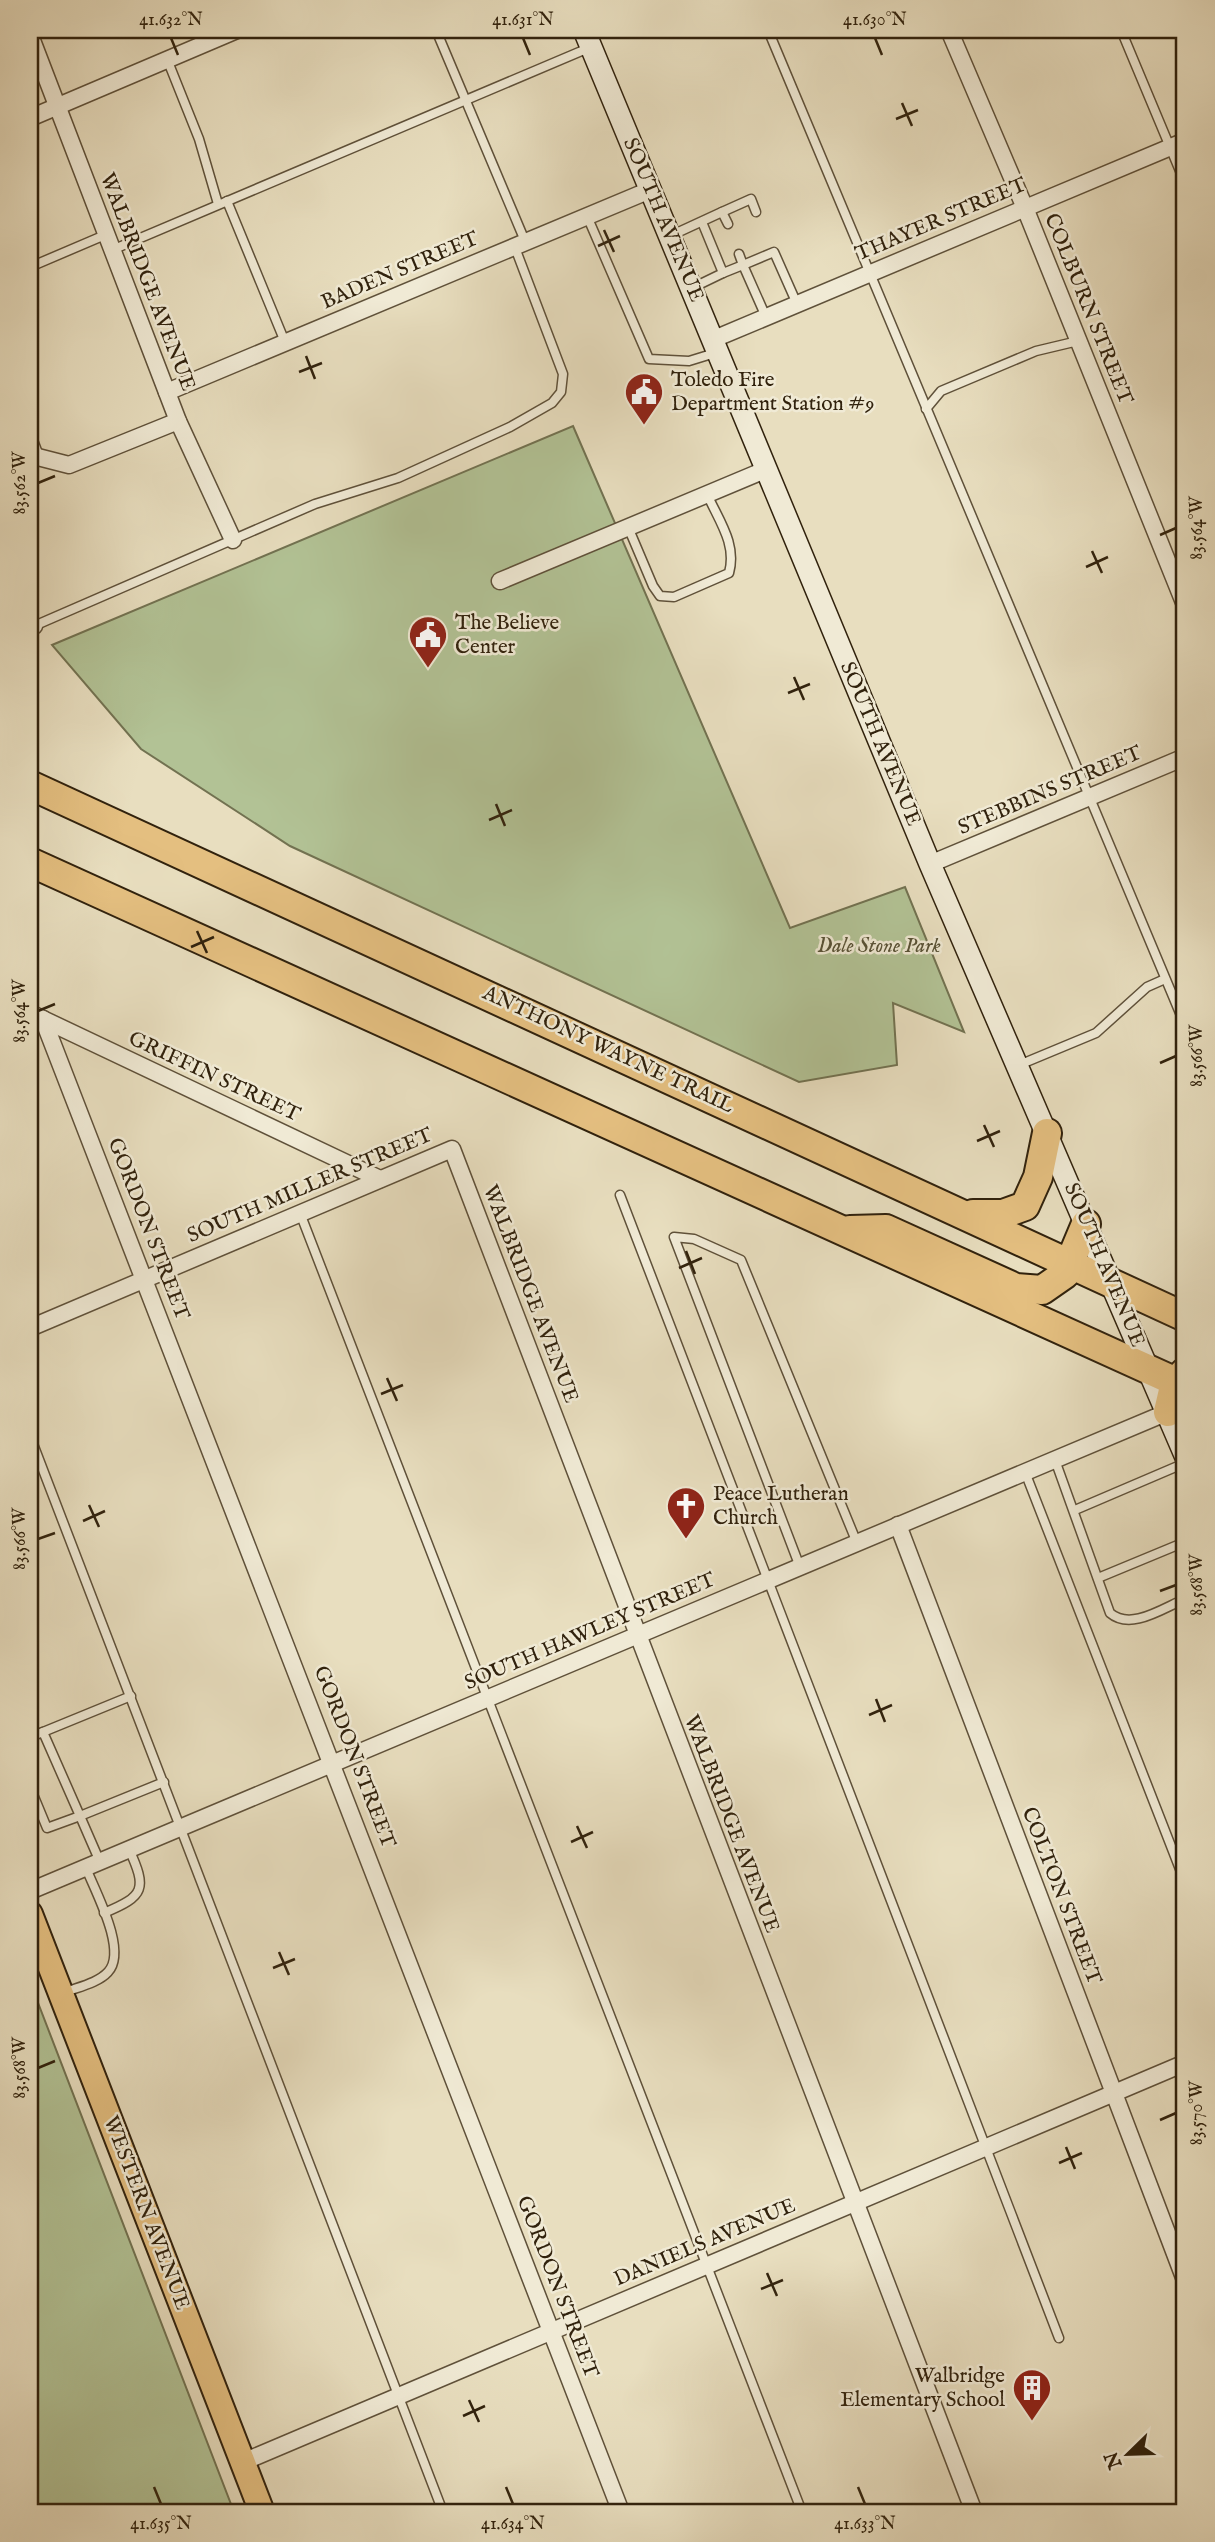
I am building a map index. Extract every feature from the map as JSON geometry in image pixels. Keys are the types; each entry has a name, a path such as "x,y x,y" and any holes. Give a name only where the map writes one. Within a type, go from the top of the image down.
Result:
{"highway":[{"name":"ANTHONY WAYNE TRAIL","path":"30,785 1071,1262 1185,1317"},
{"path":"30,862 1150,1371 1182,1380 1168,1412"},
{"path":"966,1214 1003,1214 1025,1206 1038,1177 1047,1133"},
{"path":"840,1230 886,1229 1016,1288 1042,1290 1065,1274 1086,1224"}],"main road":[{"name":"WESTERN AVENUE","path":"30,1914 262,2512"}],"street":[{"path":"30,118 237,30"},
{"name":"COLBURN STREET","path":"949,30 1025,208 1185,604"},
{"name":"WALBRIDGE AVENUE","path":"30,35 178,421 233,540"},
{"name":"SOUTH AVENUE","path":"587,38 930,864 1185,1455"},
{"name":"THAYER STREET","path":"716,345 766,317 1178,144"},
{"name":"BADEN STREET","path":"167,392 650,190"},
{"path":"35,457 69,465 178,421"},
{"path":"500,581 765,470"},
{"name":"STEBBINS STREET","path":"930,864 1185,757"},
{"name":"GRIFFIN STREET","path":"37,1016 380,1179"},
{"name":"GORDON STREET","path":"37,1016 145,1279 621,2512"},
{"name":"WALBRIDGE AVENUE","path":"452,1149 974,2512"},
{"name":"SOUTH MILLER STREET","path":"30,1328 452,1149"},
{"name":"SOUTH HAWLEY STREET","path":"30,1891 1168,1412"},
{"name":"COLTON STREET","path":"898,1525 1185,2280"},
{"name":"DANIELS AVENUE","path":"243,2462 552,2332 706,2263 986,2149 1185,2063"}],"lane":[{"path":"32,625 315,504 398,478 510,427 552,403 561,392 563,374 520,243 466,100 436,30"},
{"path":"768,30 1087,798 1185,1025"},
{"path":"1121,30 1178,144 1185,183"},
{"path":"112,250 466,100 587,38"},
{"path":"167,59 223,202 285,342"},
{"path":"670,236 751,199 756,212"},
{"path":"722,212 728,224"},
{"path":"587,216 649,359 689,361 716,345"},
{"path":"702,222 723,273"},
{"path":"30,267 105,235"},
{"path":"769,241 797,304"},
{"path":"692,288 774,252"},
{"path":"739,254 766,317"},
{"path":"926,409 941,391 1036,351 1078,341"},
{"path":"30,432 35,457"},
{"path":"628,527 653,586 660,596 674,597 729,573 733,557 731,547 707,494"},
{"path":"1018,1065 1096,1033 1137,995 1165,979"},
{"path":"620,1195 1059,2338"},
{"path":"300,1213 803,2512"},
{"path":"800,1567 674,1237 694,1239 741,1260 857,1543"},
{"path":"30,1436 443,2512"},
{"path":"1055,1460 1110,1613 1118,1620 1129,1622 1185,1599"},
{"path":"1075,1510 1185,1463"},
{"path":"1025,1472 1185,1882"},
{"path":"1098,1578 1185,1542"},
{"path":"30,1737 131,1696"},
{"path":"43,1732 80,1816 104,1913 114,1939 115,1956 110,1970 99,1979 61,1994"},
{"path":"30,1787 47,1828 164,1782"},
{"path":"104,1913 124,1905 141,1888 141,1877 129,1849"}],"green space":[{"name":"Dale Stone Park","path":"573,426 790,928 905,887 964,1032 893,1003 897,1065 799,1082 290,846 141,749 52,645"},
{"path":"30,1982 234,2512 30,2512"}],"place":[{"name":"Toledo Fire Department Station #9","path":"644,426"},
{"name":"The Believe Center","path":"428,669"},
{"name":"Peace Lutheran Church","path":"686,1540"},
{"name":"Walbridge Elementary School","path":"1032,2422"}]}
